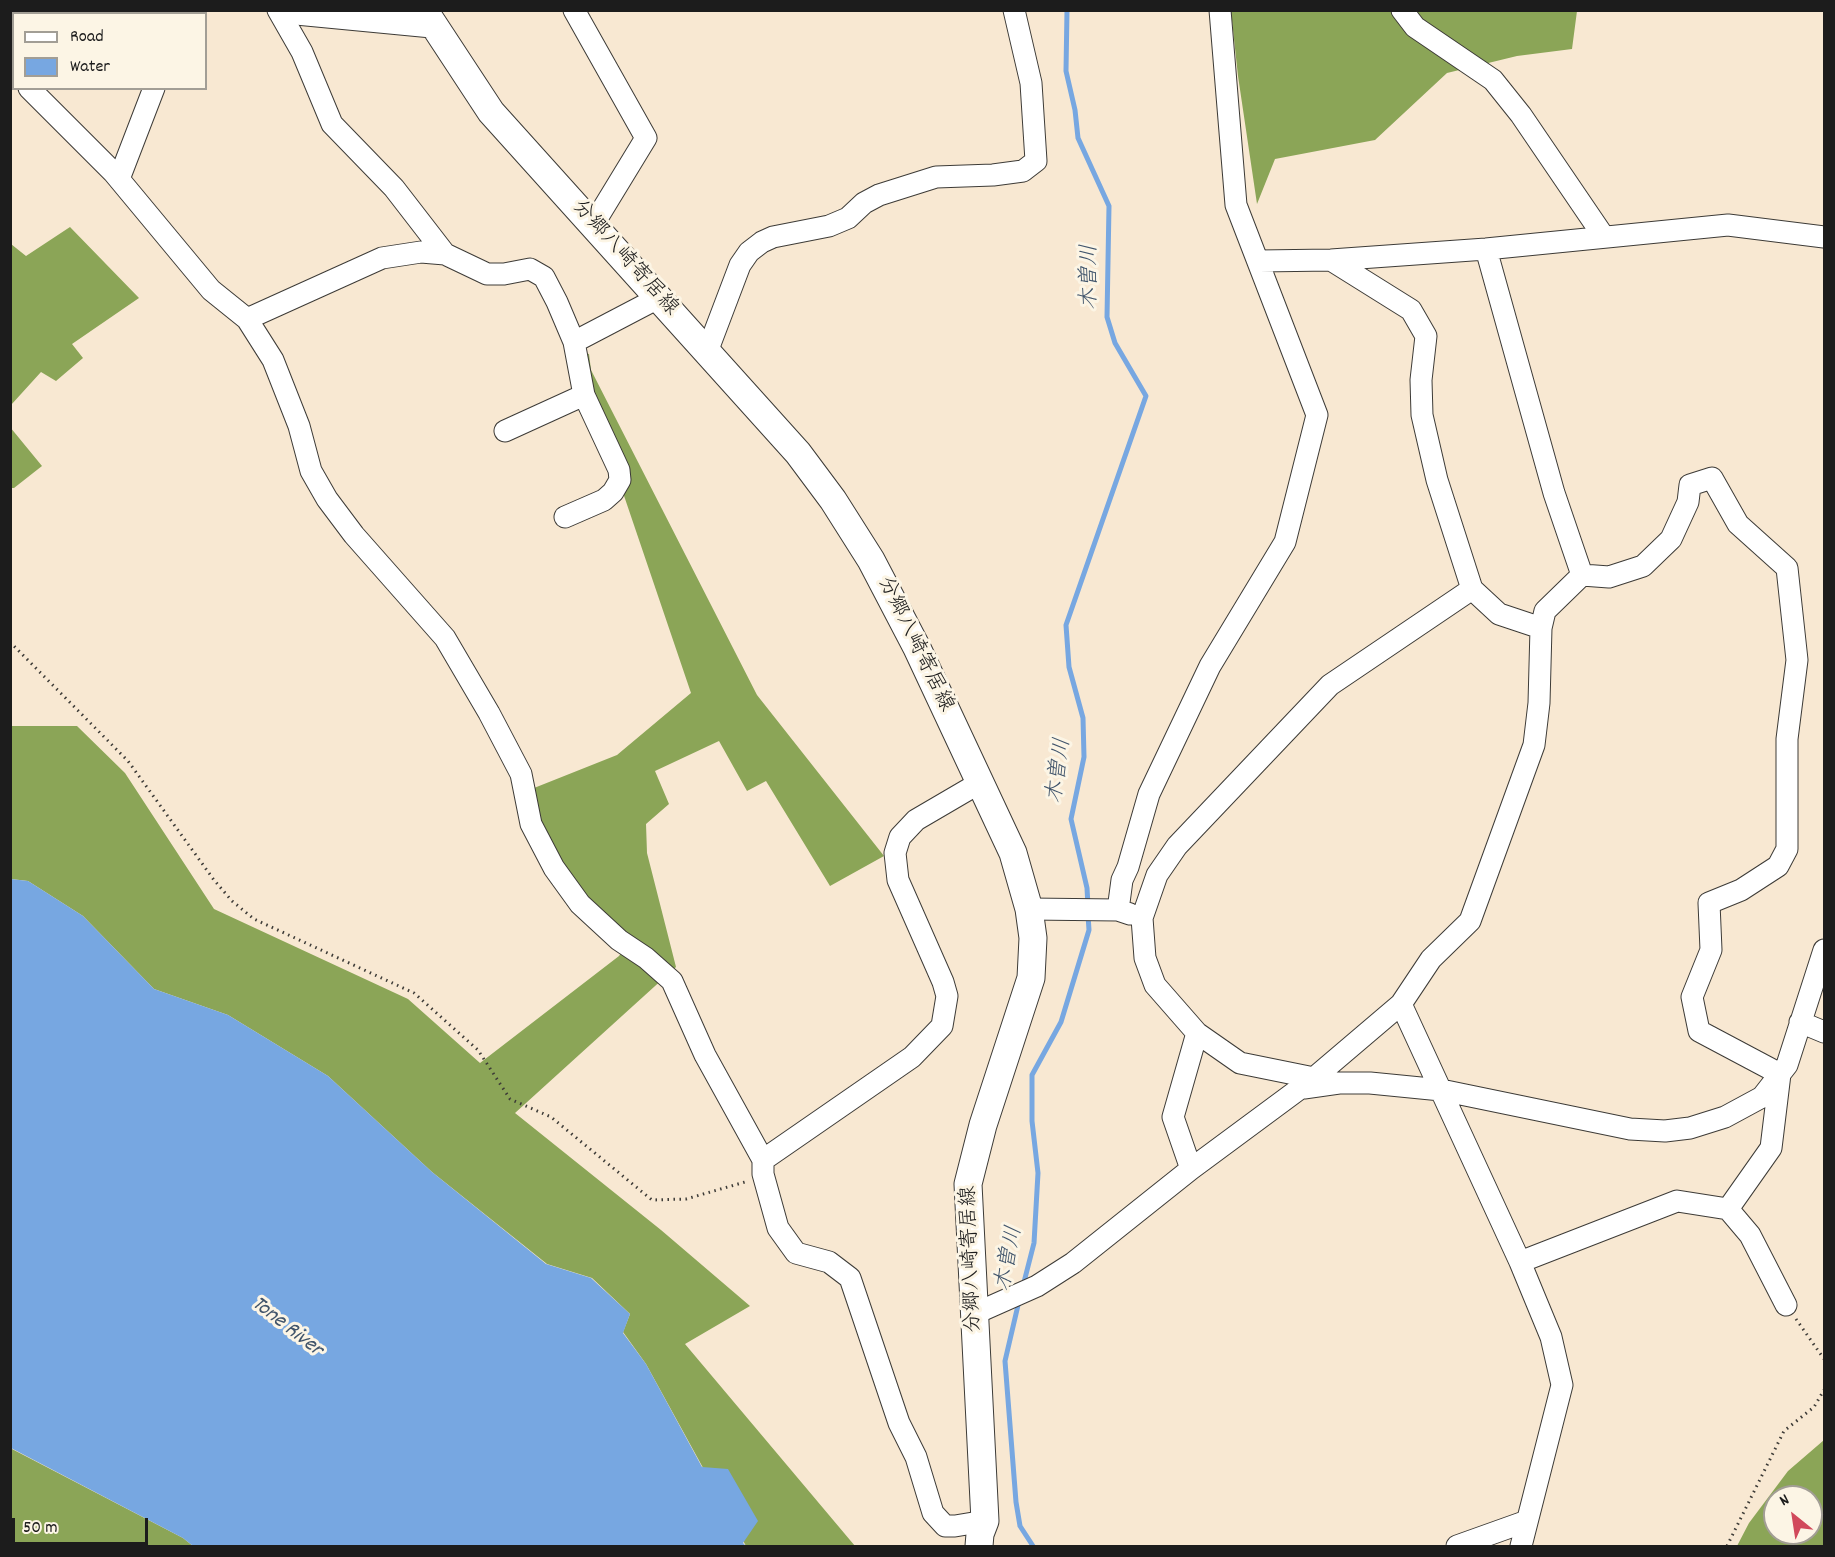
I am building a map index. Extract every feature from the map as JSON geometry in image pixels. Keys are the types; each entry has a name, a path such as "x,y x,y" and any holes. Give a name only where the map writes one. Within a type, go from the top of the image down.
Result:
{"main road":[{"name":"分郷八崎寄居線","path":"286,10 428,17 491,112 660,297 798,453 833,500 872,560 981,782 1013,853 1029,909 1033,938 1031,978 983,1125 968,1184 985,1521 980,1534 979,1546"},
{"path":"985,1521 994,1546"}],"street":[{"path":"278,10 302,52 332,124 394,188 445,254"},
{"path":"574,10 646,138 592,225"},
{"path":"707,352 740,265 749,252 762,242 774,237 829,226 848,218 864,203 879,195 936,177 993,175 1023,171 1036,161 1031,83 1014,10"},
{"path":"1111,910 1128,867 1149,794 1210,666 1285,542 1317,415 1236,206 1220,10"},
{"path":"1402,10 1414,27 1493,80 1521,115 1604,237"},
{"path":"31,90 119,179 211,290 247,319 273,360 299,426 311,471 327,499 354,536 445,638 489,713 521,774 531,824 560,877 580,904 595,918 619,940 646,958 672,981 705,1055 763,1167 778,1228 796,1253 829,1262 850,1278 898,1423 916,1457 933,1514 945,1526 985,1521"},
{"path":"119,179 153,90"},
{"path":"1259,261 1331,260 1486,249 1728,225 1824,237"},
{"path":"1486,249 1554,493 1582,575"},
{"path":"247,319 382,258 422,252 445,254 487,274 504,274 530,269 544,277 574,342 584,395 619,470 620,480 613,492 604,500 565,517"},
{"path":"1331,260 1411,310 1426,336 1421,380 1422,415 1437,480 1472,589 1499,614 1540,628"},
{"path":"574,342 660,297"},
{"path":"505,431 584,395"},
{"path":"974,1314 1037,1286 1073,1263 1191,1169 1278,1107 1401,1004 1431,959 1470,921 1534,745 1539,703 1540,628 1545,612 1582,575 1609,577 1643,566 1671,538 1688,502 1690,485 1712,478 1738,524 1787,568 1797,660 1787,740 1787,849 1778,866 1741,890 1710,903 1711,950 1692,997 1699,1031 1780,1074"},
{"path":"1472,589 1330,686 1177,846 1157,875 1142,918 1145,958 1155,985 1197,1033 1240,1063 1306,1084 1370,1083 1441,1090 1630,1129 1665,1131 1690,1128 1725,1117 1762,1097 1780,1074 1786,1065 1824,950"},
{"path":"763,1167 912,1057 942,1026 946,996 943,982 898,880 895,853 900,837 916,820 981,782"},
{"path":"1029,909 1111,910 1142,918"},
{"path":"1401,1004 1520,1262 1551,1337 1562,1385 1521,1546"},
{"path":"1800,1022 1824,1032"},
{"path":"1191,1169 1173,1117 1197,1033"},
{"path":"1728,1209 1771,1148 1780,1074"},
{"path":"1520,1262 1653,1208 1677,1201 1728,1209 1750,1235 1786,1305"},
{"path":"1457,1546 1527,1521"}],"path":[{"path":"10,642 128,761 213,880 232,901 254,919 414,993 478,1050 510,1099 551,1117 652,1200 686,1199 737,1185 763,1167"},
{"path":"1786,1305 1824,1359"},
{"path":"1727,1546 1784,1431 1814,1407 1824,1390"}],"green space":[{"path":"1231,11 1577,11 1572,49 1517,56 1447,73 1375,140 1275,159 1257,204"},
{"path":"70,227 139,298 72,344 83,358 56,381 41,372 11,405 11,244 26,256"},
{"path":"584,353 589,354 591,370 757,695 884,856 830,886 766,781 747,791 719,741 655,771 669,804 646,824 647,853 676,967 515,1113 661,1230 750,1306 685,1344 855,1546 746,1546 646,1364 623,1332 630,1314 592,1278 547,1264 432,1172 328,1076 228,1015 154,989 83,916 28,881 11,879 11,726 77,726 125,773 214,909 408,999 480,1063 619,956 631,939 586,895 542,835 529,790 617,755 691,693 583,375"},
{"path":"10,427 42,466 14,488 11,488"},
{"path":"1824,1440 1824,1546 1737,1546 1749,1523 1763,1504 1763,1545 1823,1545 1823,1485 1778,1485 1788,1471"},
{"path":"10,1448 183,1538 193,1546 11,1546"}],"water":[{"name":"Tone River","path":"11,879 28,881 83,916 154,989 228,1015 328,1076 432,1172 546,1264 591,1278 630,1314 623,1333 646,1364 702,1467 728,1469 758,1521 743,1543 746,1546 193,1546 183,1538 11,1448"}],"waterway":[{"name":"木曽川","path":"1067,10 1066,71 1075,110 1078,138 1109,206 1107,317 1115,343 1146,396 1066,625 1069,667 1083,718 1084,757 1071,819 1087,888 1088,906"},
{"name":"木曽川","path":"1023,1286 1034,1243 1038,1173 1032,1121 1032,1075 1061,1022 1089,930 1088,915"},
{"name":"木曽川","path":"1019,1301 1005,1361 1016,1502 1020,1526 1033,1546"}]}
